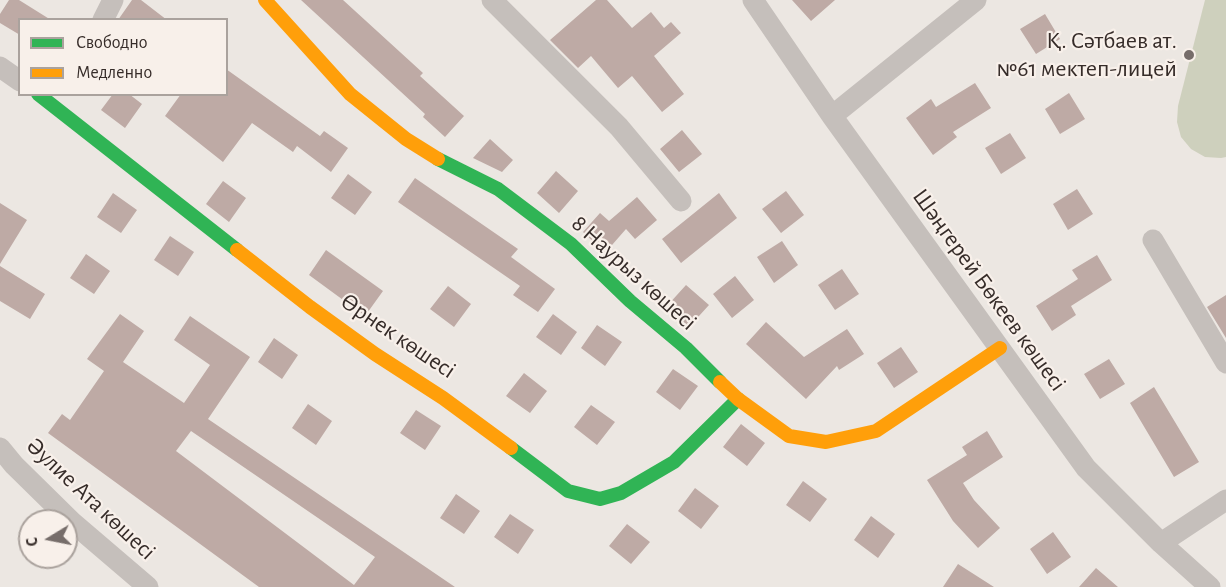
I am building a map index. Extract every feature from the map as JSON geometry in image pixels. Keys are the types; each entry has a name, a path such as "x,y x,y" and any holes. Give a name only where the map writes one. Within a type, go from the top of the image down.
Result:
{"street":[{"path":"104,18 113,0"},
{"name":"8 Наурыз көшесі","path":"265,0 350,94 406,139 448,165 498,189 571,244 630,301 686,348 738,399 789,435 826,442 876,431 1000,348"},
{"path":"492,0 619,128 681,201"},
{"name":"Шәңгерей Бөкеев көшесі","path":"753,0 832,116 1086,468 1161,543 1210,587"},
{"path":"832,116 976,0"},
{"path":"0,67 18,80"},
{"name":"Өрнек көшесі","path":"44,96 62,102 320,314 375,354 443,398 568,491 600,499 621,492 674,462 738,399"},
{"path":"1153,240 1226,363"},
{"name":"Әулие Ата көшесі","path":"0,448 14,465 72,522 148,587"},
{"path":"1161,543 1226,500"}],"green space":[{"path":"1205,0 1226,0 1226,157 1221,158 1205,157 1191,149 1181,137 1177,122 1178,106"}],"building":[{"path":"9,0 19,0 48,18 18,18 18,34 0,23 0,14"},
{"path":"132,0 141,0 164,18 119,18"},
{"path":"301,0 343,0 423,73 420,76 464,116 445,137 423,117 425,114"},
{"path":"596,0 607,0 632,28 651,12 664,28 671,22 681,33 654,56 684,94 662,112 632,76 618,88 591,56 578,68 550,40"},
{"path":"792,0 835,0 811,21"},
{"path":"1045,14 1060,39 1036,54 1020,29"},
{"path":"228,70 320,136 324,131 348,148 331,172 297,146 293,152 252,123 223,162 165,116 180,96 228,96"},
{"path":"975,83 991,108 953,132 957,137 933,155 906,118 931,99 936,107"},
{"path":"1069,93 1085,119 1060,134 1045,109"},
{"path":"112,96 132,96 142,104 125,128 101,110"},
{"path":"682,130 702,154 679,172 660,149"},
{"path":"1010,133 1026,158 1001,174 985,148"},
{"path":"490,139 513,160 502,172 473,158"},
{"path":"556,171 578,191 559,213 537,193"},
{"path":"348,174 372,192 355,215 331,198"},
{"path":"415,178 518,249 511,257 555,289 538,312 513,295 520,286 398,202"},
{"path":"223,181 246,198 229,222 206,204"},
{"path":"1077,189 1093,214 1068,230 1053,204"},
{"path":"786,191 804,215 781,233 762,209"},
{"path":"113,193 137,210 121,233 97,217"},
{"path":"719,193 737,218 681,263 662,239"},
{"path":"637,197 657,220 635,239 626,229 605,253 583,232 600,213 609,221"},
{"path":"0,203 27,220 0,264"},
{"path":"170,236 194,252 178,276 154,260"},
{"path":"782,241 798,265 774,283 757,257"},
{"path":"326,250 383,291 365,316 309,275"},
{"path":"86,254 110,271 94,294 70,278"},
{"path":"1097,255 1112,280 1071,306 1076,315 1052,331 1036,306 1078,279 1072,270"},
{"path":"0,266 45,294 30,319 0,301"},
{"path":"842,269 859,294 835,310 818,285"},
{"path":"735,276 754,300 732,318 713,294"},
{"path":"686,285 709,305 689,327 667,306"},
{"path":"448,286 471,304 454,327 430,309"},
{"path":"1226,295 1226,338 1207,307"},
{"path":"120,314 144,331 123,362 184,403 210,365 174,340 190,316 250,357 208,419 455,587 259,587 48,433 62,414 70,420 104,371 87,359","holes":["191,431 375,557 354,585 176,451"]},
{"path":"553,314 577,332 561,355 536,337"},
{"path":"766,322 804,357 847,329 864,354 839,370 837,366 806,399 746,344"},
{"path":"597,325 622,342 605,366 581,348"},
{"path":"274,338 298,355 282,379 258,362"},
{"path":"901,347 918,372 894,388 877,363"},
{"path":"1109,359 1125,384 1100,399 1084,374"},
{"path":"673,369 698,386 680,410 656,392"},
{"path":"524,373 547,391 530,413 506,396"},
{"path":"1154,387 1199,462 1174,477 1130,403"},
{"path":"308,404 332,421 316,445 292,428"},
{"path":"591,405 615,422 597,445 574,427"},
{"path":"416,410 441,426 425,450 400,433"},
{"path":"741,424 765,443 747,466 723,447"},
{"path":"987,431 1003,457 963,483 974,500 1000,528 978,548 953,521 927,480 967,455 962,447"},
{"path":"803,481 827,499 810,522 786,505"},
{"path":"695,488 719,506 701,529 678,511"},
{"path":"456,494 480,511 464,534 440,518"},
{"path":"510,514 534,530 518,554 494,537"},
{"path":"871,516 895,534 878,558 854,540"},
{"path":"627,524 650,542 631,564 609,546"},
{"path":"1053,532 1071,557 1047,574 1030,549"},
{"path":"958,564 994,587 943,587"},
{"path":"1096,568 1118,587 1079,587"}],"traffic: fast":[{"path":"41,96 237,250"},
{"path":"438,159 498,189 571,244 630,301 686,348 720,382"},
{"path":"511,448 568,491 600,499 621,493 674,462 738,399"}],"traffic: slow":[{"path":"265,0 350,94 406,139 438,159"},
{"path":"237,250 375,354 443,398 511,448"},
{"path":"720,382 738,399 789,436 826,442 876,431 1000,348"}],"place":[{"name":"Қ. Сәтбаев ат. №61 мектеп-лицей","path":"1189,55"}]}
